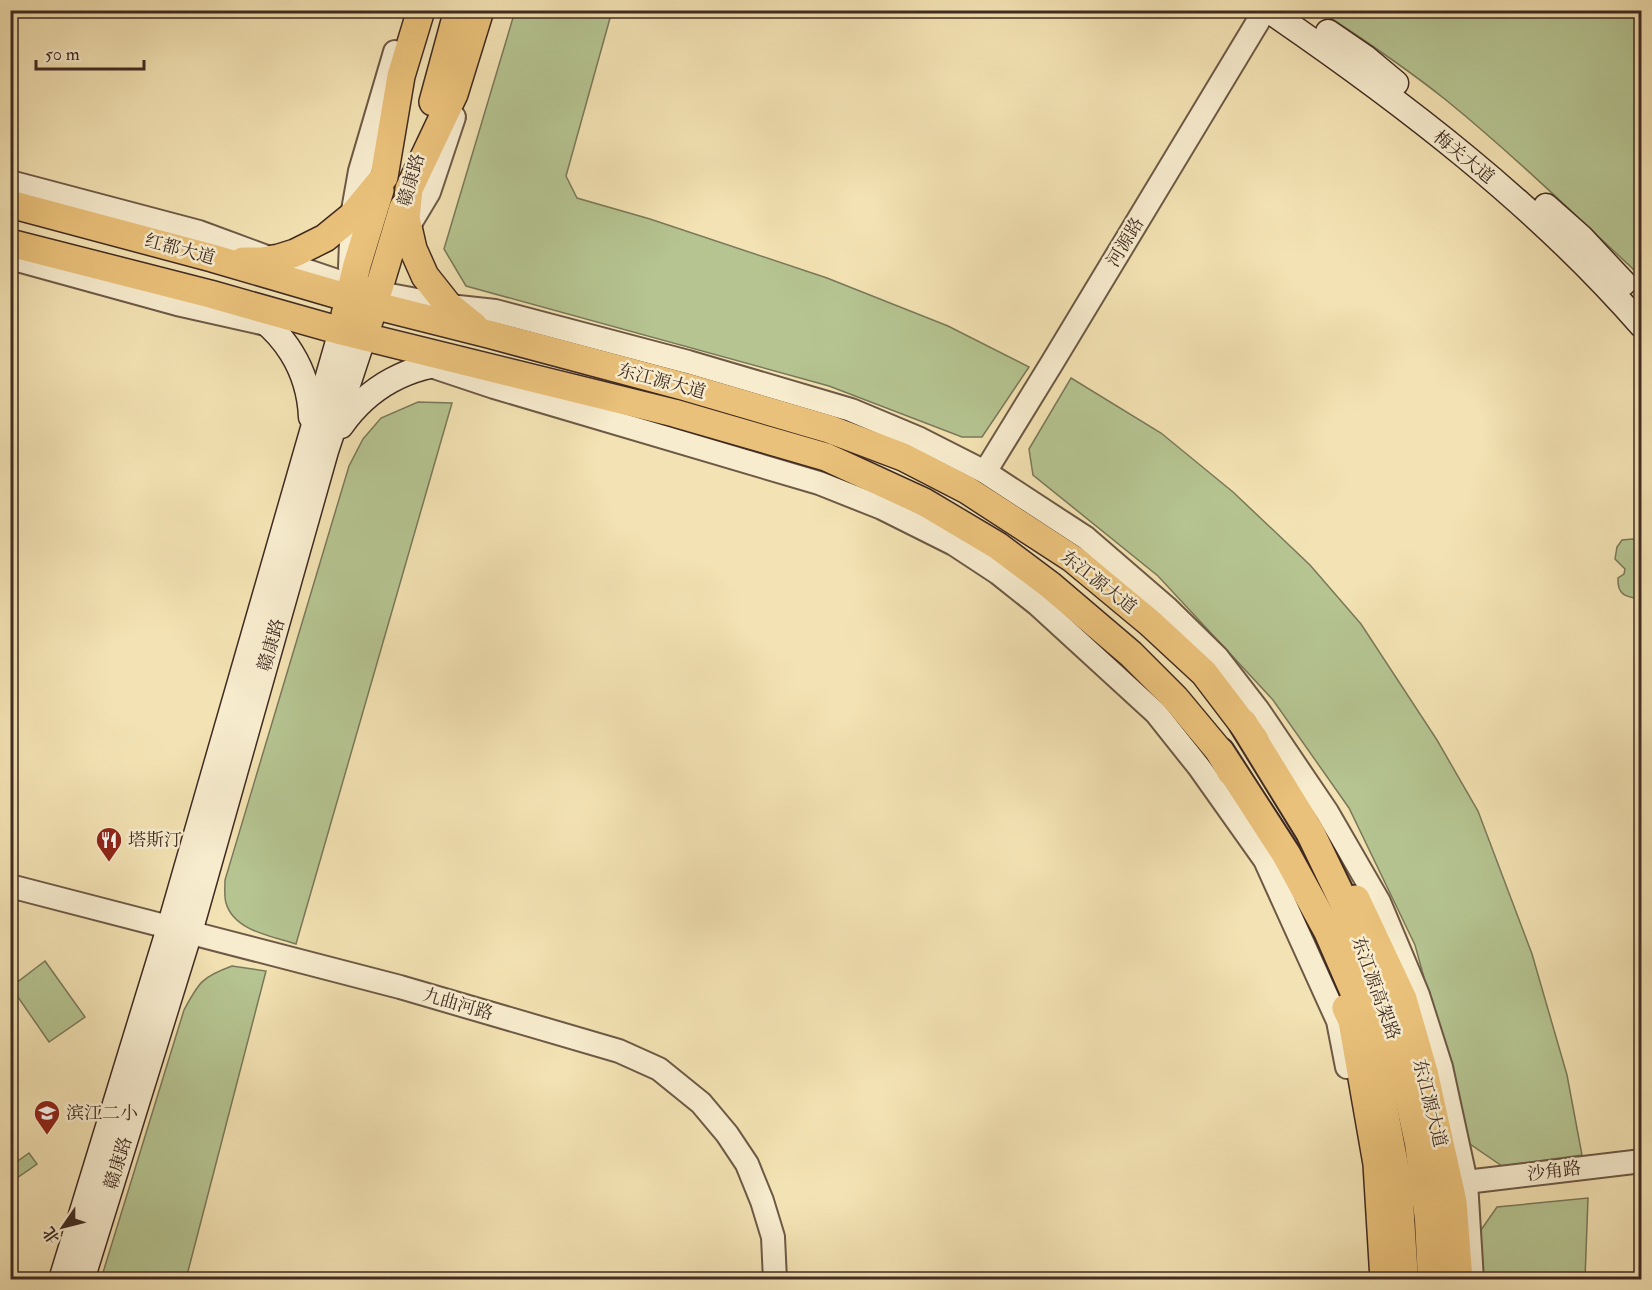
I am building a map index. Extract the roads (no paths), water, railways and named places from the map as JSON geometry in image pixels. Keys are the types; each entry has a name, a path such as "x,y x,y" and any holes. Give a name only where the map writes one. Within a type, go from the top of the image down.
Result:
{"highway":[{"name":"东江源高架路","path":"1243,723 1310,832 1350,915 1385,1008 1402,1065 1419,1143 1429,1219 1432,1280"},
{"name":"东江源高架路","path":"1220,752 1286,854 1328,931 1358,1000 1371,1044 1398,1186 1404,1280"}],"main road":[{"path":"212,258 245,262 272,260 316,244 339,229 352,216 384,177 401,76 421,10"},
{"name":"赣康路","path":"61,1280 179,930 326,451 363,294 384,177 433,10"},
{"name":"赣康路","path":"363,294 409,189 459,10"},
{"path":"480,10 454,94 409,189 405,218 413,249 422,270 436,292 461,317 488,334"},
{"name":"梅关大道","path":"1266,10 1404,108 1526,208 1619,300 1641,326"},
{"name":"梅关大道","path":"1297,10 1366,58 1521,184 1581,237 1641,302"},
{"name":"红都大道","path":"10,204 212,258 363,294"},
{"name":"红都大道","path":"10,243 210,294 351,338"},
{"path":"210,294 253,312 269,325 286,344 302,371 310,401 311,432"},
{"name":"东江源大道","path":"363,294 488,334 686,387 829,429 912,461 968,490 1073,559 1150,622 1204,673 1243,723 1320,828 1362,910 1402,999 1424,1072 1453,1202 1459,1280"},
{"name":"赣康路","path":"82,1280 179,930 311,432 351,338"},
{"name":"东江源大道","path":"351,338 476,363 674,413 826,457 924,502 998,546 1050,585 1131,654 1175,698 1220,752 1317,935 1352,1021 1377,1164 1384,1280"},
{"path":"326,451 347,417 368,395 395,377 429,365 476,363"}],"street":[{"path":"363,294 352,216 360,171 407,10"},
{"path":"363,294 429,192 491,10"},
{"name":"河源路","path":"985,472 1266,10"},
{"path":"10,182 199,232 363,294 506,314 688,362 851,410 920,439 985,472 1086,538 1167,608 1217,657 1258,710 1327,812 1379,902 1418,995 1438,1057 1466,1182 1473,1280"},
{"path":"10,258 177,304 269,325 351,338 494,387 819,483 882,508 954,544 998,573 1037,604 1156,713 1199,767 1265,860 1338,1022 1364,1147 1371,1222 1372,1280"},
{"name":"九曲河路","path":"10,886 400,987 619,1051 659,1069 702,1103 747,1164 773,1237 775,1280"},
{"name":"沙角路","path":"1466,1182 1641,1161"}],"place":[{"name":"塔斯汀","path":"109,863"},
{"name":"滨江二小","path":"47,1136"}]}
